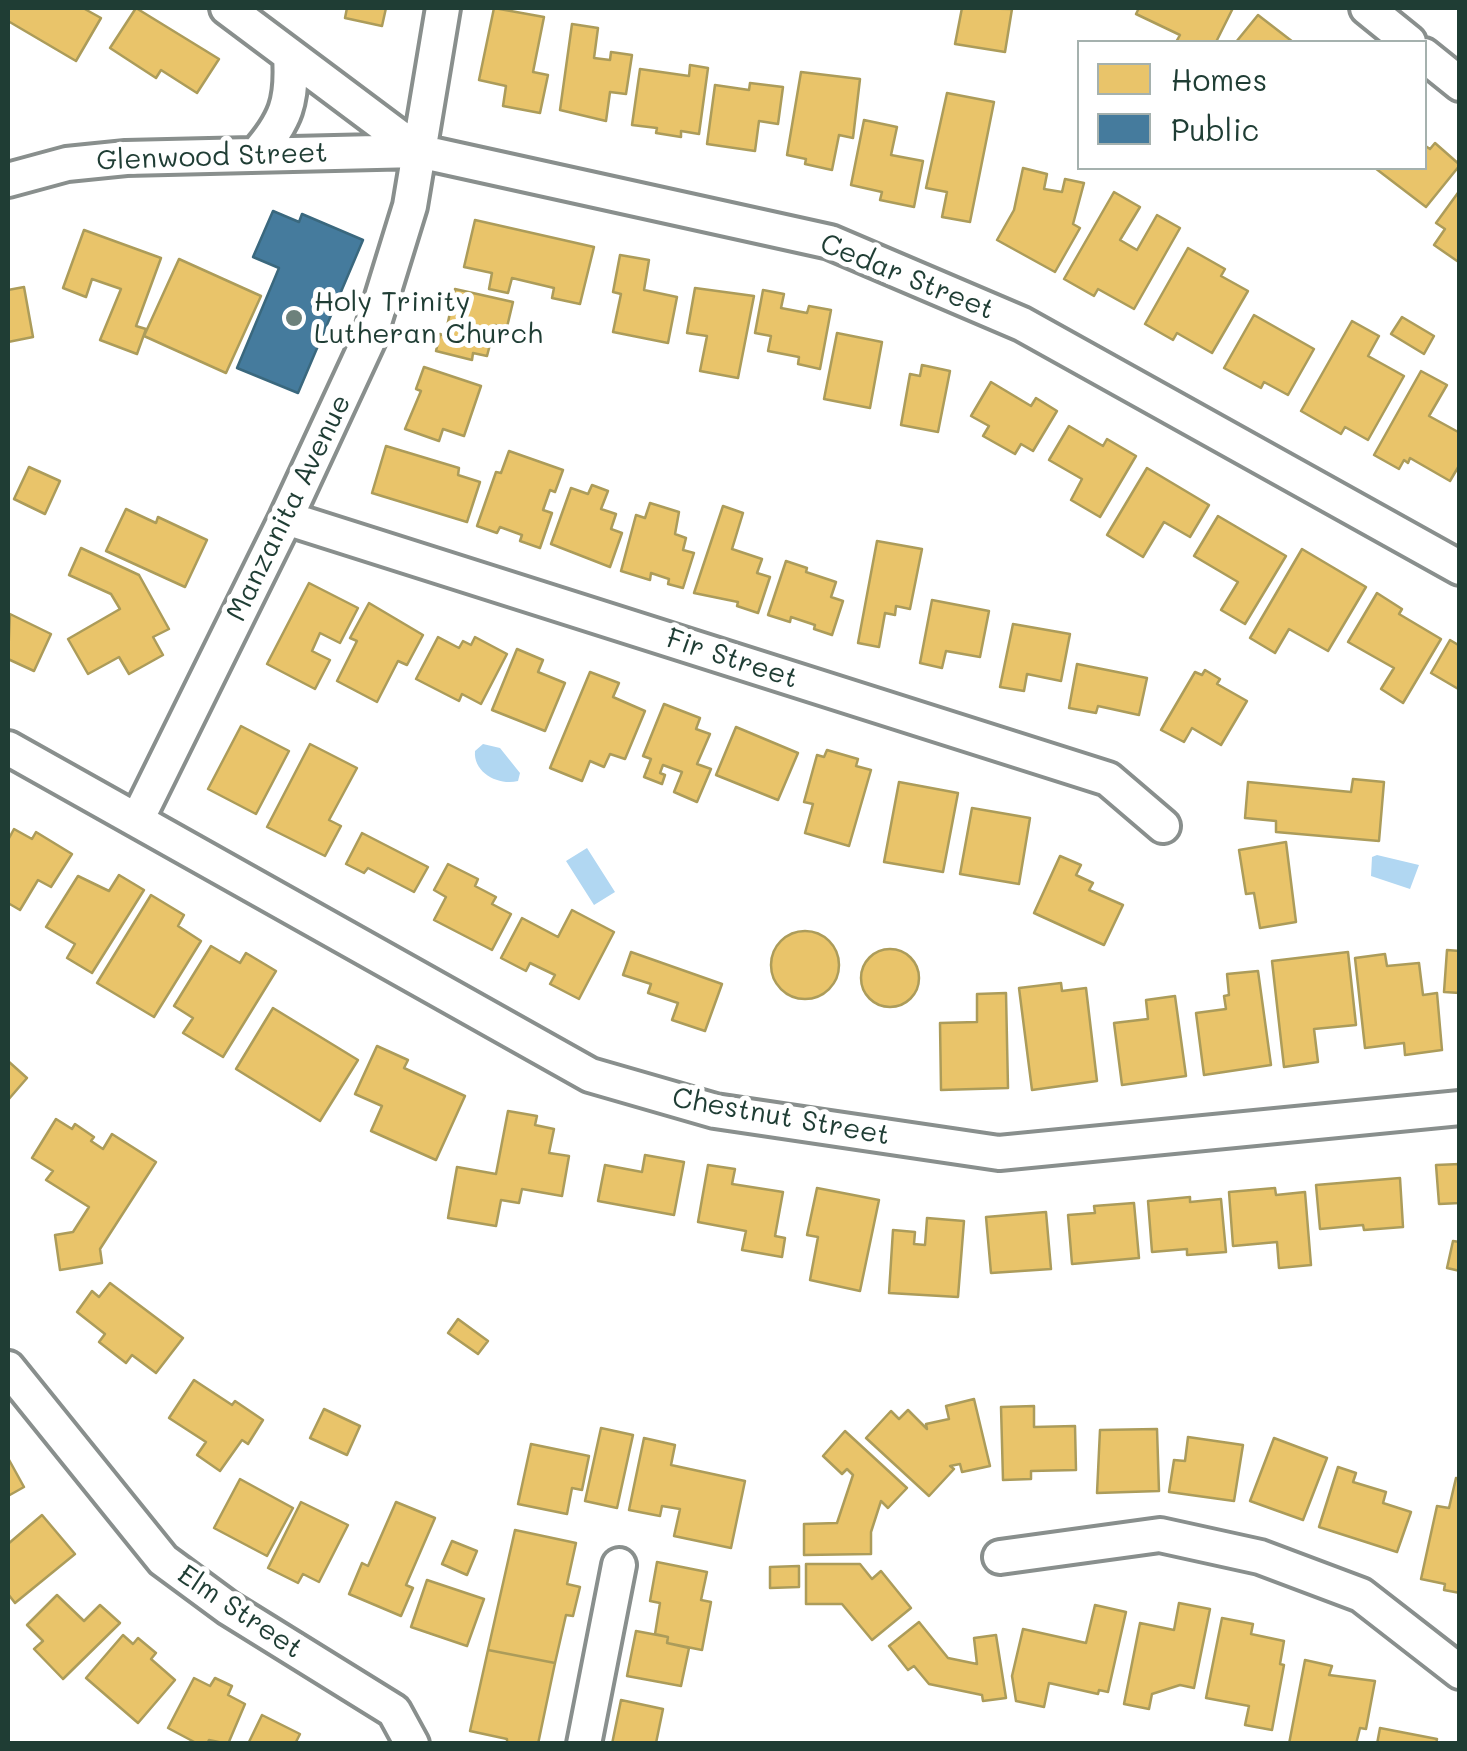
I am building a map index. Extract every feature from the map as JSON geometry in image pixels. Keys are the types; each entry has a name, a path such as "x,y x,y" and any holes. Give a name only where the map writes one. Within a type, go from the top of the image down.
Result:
{"street":[{"name":"Cedar Street","path":"228,8 418,151 830,242 1022,324 1460,568"},
{"name":"Manzanita Avenue","path":"136,820 286,518 369,340 410,206 443,8"},
{"path":"1367,8 1407,40"},
{"path":"256,155 273,136 287,110 292,84 290,56"},
{"path":"1427,57 1460,84"},
{"name":"Glenwood Street","path":"8,180 66,164 126,158 418,151"},
{"name":"Fir Street","path":"286,518 1108,779 1163,826"},
{"name":"Chestnut Street","path":"8,748 590,1075 716,1111 999,1153 1460,1108"},
{"name":"Elm Street","path":"8,1368 164,1560 228,1608 394,1711 412,1744"},
{"path":"1000,1557 1160,1536 1260,1557 1361,1595 1460,1672"},
{"path":"584,1744 618,1565"}],"water":[{"path":"483,744 500,748 520,773 518,781 496,780 478,766 475,751"},
{"path":"587,848 615,892 594,905 566,861"},
{"path":"1372,857 1419,865 1410,889 1371,876"}],"building: Homes":[{"path":"8,8 83,8 101,18 76,61 8,21"},
{"path":"136,8 219,59 197,93 161,70 156,78 110,48"},
{"path":"347,8 386,8 382,26 345,18"},
{"path":"494,8 544,17 533,72 548,75 540,113 503,106 506,86 479,80"},
{"path":"962,8 1012,9 1005,52 955,44"},
{"path":"1139,8 1233,8 1217,40 1177,40 1180,35 1136,14"},
{"path":"1258,15 1290,40 1238,40"},
{"path":"572,24 598,28 594,58 610,60 611,52 632,55 626,94 610,92 606,121 560,110"},
{"path":"690,65 708,68 699,134 681,131 681,137 656,133 657,128 632,125 640,69 689,76"},
{"path":"801,72 860,79 853,138 839,135 832,170 787,155"},
{"path":"750,83 783,87 778,124 759,121 755,151 707,144 715,85 749,90"},
{"path":"947,93 994,102 970,222 942,217 947,192 926,188"},
{"path":"864,120 897,127 891,155 923,161 914,207 880,200 882,192 851,185"},
{"path":"1435,143 1460,165 1426,207 1378,170 1427,170 1427,147 1430,149"},
{"path":"1023,168 1047,174 1044,189 1062,192 1065,179 1084,183 1073,224 1080,228 1055,272 997,240 1014,210"},
{"path":"1460,190 1460,263 1434,245 1445,229 1436,223"},
{"path":"1114,192 1140,207 1120,240 1137,250 1157,215 1180,228 1134,309 1098,289 1094,296 1064,279"},
{"path":"475,220 594,247 580,304 552,298 554,288 512,278 508,293 489,289 492,273 464,267"},
{"path":"84,230 161,258 136,326 146,329 137,354 100,340 121,289 92,279 86,297 63,288"},
{"path":"1188,248 1225,269 1221,276 1248,291 1212,353 1177,333 1173,340 1145,324"},
{"path":"620,255 649,260 644,290 677,297 668,343 613,332 621,294 613,292"},
{"path":"179,259 261,296 226,373 144,336"},
{"path":"24,287 33,337 8,342 8,290"},
{"path":"695,288 754,296 738,378 700,371 707,336 687,333"},
{"path":"455,289 513,302 507,327 495,325 487,356 473,353 472,360 436,351 440,334 445,336"},
{"path":"763,290 784,294 781,308 807,313 809,306 831,310 820,369 798,364 799,357 768,351 771,336 755,333"},
{"path":"1254,315 1314,349 1288,395 1264,382 1261,388 1224,368"},
{"path":"1402,317 1434,336 1424,354 1391,334"},
{"path":"1352,321 1379,336 1368,356 1404,376 1368,440 1345,427 1341,434 1301,411"},
{"path":"837,333 882,342 870,408 824,399"},
{"path":"922,365 950,371 938,432 901,425 910,374 920,376"},
{"path":"424,367 481,386 464,436 443,429 439,441 405,429 421,391 416,389"},
{"path":"1421,371 1447,385 1429,416 1460,433 1460,464 1450,481 1410,458 1399,469 1374,455"},
{"path":"991,382 1031,406 1036,398 1057,411 1033,451 1021,444 1015,454 983,436 989,426 971,416"},
{"path":"1069,426 1103,446 1107,439 1136,456 1100,517 1071,500 1082,479 1049,460"},
{"path":"386,446 459,468 458,475 480,482 467,522 372,493"},
{"path":"509,451 563,470 543,510 552,513 540,548 520,541 522,535 500,527 497,533 477,526 496,472 501,473"},
{"path":"29,467 60,481 45,514 14,499"},
{"path":"1147,468 1209,505 1190,537 1164,522 1143,557 1107,535"},
{"path":"592,485 608,491 601,509 616,514 611,529 622,533 610,567 551,544 571,488 588,494"},
{"path":"650,503 679,512 675,534 686,538 683,550 694,553 683,588 651,573 650,580 621,571 636,515 645,518"},
{"path":"723,506 743,513 732,549 762,559 757,573 770,577 758,613 737,606 738,602 694,593"},
{"path":"126,509 156,523 158,517 207,540 185,587 106,551"},
{"path":"1218,516 1286,556 1245,624 1221,610 1238,582 1194,556"},
{"path":"877,541 922,549 910,609 896,606 895,615 885,613 879,647 858,643"},
{"path":"81,548 139,575 169,629 153,637 163,655 129,674 119,657 88,674 68,639 120,609 111,594 69,575"},
{"path":"1302,549 1366,587 1328,651 1289,629 1275,653 1250,638"},
{"path":"786,561 836,582 831,597 843,601 832,635 791,617 790,622 768,615"},
{"path":"309,583 358,608 340,643 320,633 312,651 330,660 315,689 267,664"},
{"path":"1377,593 1402,609 1399,614 1441,639 1403,703 1381,689 1394,668 1348,642"},
{"path":"932,600 989,611 980,657 946,651 942,668 920,663"},
{"path":"369,603 423,635 407,665 398,661 377,702 337,681 357,641 350,638"},
{"path":"10,614 51,634 34,671 8,659"},
{"path":"1013,624 1070,634 1061,681 1027,674 1024,691 1000,687"},
{"path":"438,637 459,648 463,641 471,645 475,637 507,654 481,704 462,694 459,701 416,679"},
{"path":"1450,640 1460,646 1460,690 1431,673"},
{"path":"517,649 543,660 538,672 565,683 545,731 492,710"},
{"path":"1077,664 1147,678 1139,715 1098,706 1096,713 1069,708"},
{"path":"1205,670 1220,679 1217,684 1247,701 1221,745 1192,728 1184,742 1161,730 1195,672 1202,675"},
{"path":"590,672 619,683 613,697 645,711 625,759 610,754 604,767 590,761 582,781 550,768"},
{"path":"664,704 700,718 696,729 710,734 697,764 711,769 697,802 674,792 682,772 663,765 662,784 644,777 651,759 643,756"},
{"path":"241,726 289,751 256,814 208,789"},
{"path":"736,727 798,753 778,800 716,775"},
{"path":"310,744 357,768 329,820 341,826 325,856 267,827"},
{"path":"827,750 858,759 856,766 871,770 849,846 805,833 813,804 804,802 817,755 824,757"},
{"path":"1353,779 1384,782 1379,841 1276,832 1276,821 1245,818 1248,782 1351,792"},
{"path":"899,782 958,793 943,872 884,862"},
{"path":"972,808 1030,818 1019,884 960,874"},
{"path":"14,829 32,839 36,832 72,854 51,887 38,880 20,910 8,903 8,840"},
{"path":"362,833 428,867 414,892 368,868 364,873 346,864"},
{"path":"1286,842 1296,922 1260,928 1254,893 1246,894 1239,850"},
{"path":"1060,856 1081,865 1076,875 1093,883 1089,890 1123,905 1104,945 1034,913"},
{"path":"448,864 478,879 475,886 496,897 492,904 511,914 492,950 434,920 446,897 434,890"},
{"path":"119,875 144,890 92,973 67,958 75,944 46,927 78,876 109,891"},
{"path":"151,895 184,915 178,926 201,941 154,1017 97,983"},
{"path":"572,910 614,932 579,999 550,984 555,975 530,963 526,971 501,958 522,918 558,937"},
{"path":"805,931 818,933 829,941 837,952 837,978 829,989 818,997 805,999 792,997 781,989 773,978 771,965 773,952 781,941 792,933"},
{"path":"211,946 240,963 246,953 276,971 223,1057 183,1033 193,1018 174,1006"},
{"path":"890,949 910,958 919,978 910,998 890,1007 870,998 861,978 870,958"},
{"path":"1447,950 1460,951 1460,993 1444,992"},
{"path":"631,952 722,984 705,1031 672,1020 678,1003 648,993 651,984 623,975"},
{"path":"1348,952 1356,1025 1314,1029 1318,1062 1284,1067 1272,961"},
{"path":"1385,954 1387,966 1419,963 1423,995 1437,993 1442,1050 1405,1055 1404,1043 1365,1048 1355,958"},
{"path":"1258,971 1271,1065 1204,1075 1196,1013 1226,1009 1227,974"},
{"path":"1061,983 1062,991 1086,988 1097,1081 1032,1090 1019,988"},
{"path":"1006,993 1008,1088 941,1090 940,1023 977,1022 977,994"},
{"path":"1175,996 1186,1076 1122,1085 1114,1023 1148,1019 1146,1000"},
{"path":"273,1008 358,1060 320,1121 236,1069"},
{"path":"377,1046 408,1060 404,1068 465,1096 436,1160 371,1131 382,1106 355,1094"},
{"path":"8,1061 27,1078 8,1100"},
{"path":"508,1111 537,1116 535,1125 554,1129 549,1153 569,1156 562,1196 522,1189 519,1203 501,1200 496,1226 448,1218 457,1167 496,1174"},
{"path":"56,1119 72,1129 75,1124 103,1149 112,1134 156,1162 100,1249 102,1263 60,1270 55,1235 73,1232 89,1207 46,1180 53,1171 32,1158"},
{"path":"645,1155 684,1162 674,1215 598,1201 605,1165 642,1172"},
{"path":"1460,1164 1460,1203 1439,1204 1436,1165"},
{"path":"708,1165 735,1169 732,1184 783,1192 775,1236 785,1238 782,1257 742,1250 746,1231 698,1222"},
{"path":"1400,1178 1403,1227 1320,1229 1316,1185"},
{"path":"817,1188 879,1200 860,1291 810,1280 818,1237 807,1235"},
{"path":"1275,1188 1276,1195 1305,1192 1311,1265 1279,1268 1277,1242 1233,1246 1229,1192"},
{"path":"1190,1197 1190,1202 1221,1199 1226,1252 1152,1252 1148,1201"},
{"path":"1134,1203 1139,1258 1072,1264 1068,1215 1095,1213 1094,1206"},
{"path":"1046,1212 1051,1269 991,1273 986,1217"},
{"path":"927,1218 964,1221 958,1297 889,1293 893,1230 915,1232 914,1244 925,1245"},
{"path":"1453,1241 1460,1242 1460,1271 1447,1268"},
{"path":"110,1283 183,1338 156,1373 132,1355 126,1363 99,1342 105,1334 77,1312 92,1291 99,1297"},
{"path":"458,1319 488,1341 478,1354 448,1333"},
{"path":"194,1380 263,1420 248,1444 242,1440 220,1471 197,1455 206,1442 169,1418"},
{"path":"974,1399 990,1466 962,1472 960,1464 950,1466 954,1469 929,1496 866,1438 891,1411 899,1419 908,1410 927,1429 926,1424 949,1419 946,1406"},
{"path":"1034,1406 1034,1427 1075,1426 1076,1470 1031,1471 1031,1479 1003,1480 1001,1407"},
{"path":"324,1409 360,1426 347,1455 310,1438"},
{"path":"601,1428 633,1435 617,1508 585,1501"},
{"path":"1157,1429 1159,1491 1097,1493 1100,1430"},
{"path":"845,1431 907,1488 888,1508 881,1501 871,1532 871,1554 804,1555 804,1524 837,1523 853,1475 847,1469 842,1474 823,1456"},
{"path":"1188,1437 1243,1445 1234,1501 1169,1492 1174,1460 1185,1461"},
{"path":"644,1438 675,1445 671,1465 745,1481 731,1548 674,1536 680,1509 662,1506 660,1516 629,1510"},
{"path":"1274,1438 1327,1458 1303,1520 1250,1501"},
{"path":"531,1444 589,1456 582,1490 572,1488 567,1514 518,1504"},
{"path":"8,1458 24,1487 8,1496"},
{"path":"1338,1467 1356,1473 1353,1482 1386,1492 1383,1503 1411,1512 1397,1552 1319,1527"},
{"path":"1456,1478 1460,1479 1460,1593 1444,1590 1445,1584 1421,1579 1437,1506 1449,1508"},
{"path":"240,1479 293,1508 267,1556 214,1528"},
{"path":"301,1502 348,1525 319,1582 303,1574 298,1583 268,1568"},
{"path":"396,1502 435,1518 406,1585 413,1588 401,1616 349,1594 362,1563 368,1566"},
{"path":"42,1515 75,1554 15,1603 8,1594 8,1544"},
{"path":"515,1530 576,1543 567,1584 580,1587 573,1616 566,1615 555,1663 488,1650"},
{"path":"452,1541 477,1551 467,1575 442,1564"},
{"path":"657,1562 707,1572 701,1600 711,1602 702,1650 667,1643 668,1637 655,1634 660,1603 650,1601"},
{"path":"806,1564 860,1564 872,1579 881,1571 911,1608 872,1640 842,1604 806,1604"},
{"path":"799,1566 799,1587 770,1588 770,1567"},
{"path":"427,1580 484,1599 467,1646 411,1627"},
{"path":"57,1595 84,1621 100,1605 120,1623 63,1679 34,1649 43,1641 27,1625"},
{"path":"1179,1603 1210,1609 1194,1688 1180,1685 1152,1694 1149,1709 1124,1704 1140,1623 1174,1630"},
{"path":"1095,1605 1126,1612 1108,1692 1099,1690 1098,1694 1049,1683 1044,1707 1016,1701 1012,1676 1023,1629 1086,1643"},
{"path":"1222,1618 1253,1624 1251,1634 1284,1641 1280,1664 1284,1665 1272,1730 1245,1725 1249,1706 1206,1698"},
{"path":"919,1622 948,1658 977,1664 974,1638 996,1635 1006,1698 983,1701 982,1695 929,1684 914,1666 908,1670 889,1646"},
{"path":"636,1631 668,1637 667,1643 689,1648 681,1686 627,1676"},
{"path":"123,1635 133,1644 138,1638 156,1653 151,1659 175,1680 138,1723 86,1678"},
{"path":"488,1650 555,1663 538,1744 507,1744 507,1739 470,1731"},
{"path":"1305,1660 1332,1666 1329,1675 1375,1681 1366,1729 1360,1728 1356,1744 1289,1744"},
{"path":"194,1678 210,1686 215,1678 232,1686 228,1695 245,1704 228,1744 209,1740 207,1744 198,1744 168,1728"},
{"path":"621,1700 663,1709 656,1743 661,1744 612,1744"},
{"path":"262,1715 300,1734 295,1744 248,1744"},
{"path":"1380,1728 1437,1739 1436,1744 1377,1744"}],"building: Public":[{"name":"Holy Trinity Lutheran Church","path":"273,211 299,222 302,214 363,240 298,393 237,368 279,268 253,257"}],"place":[{"name":"Holy Trinity Lutheran Church","path":"294,318"}]}
